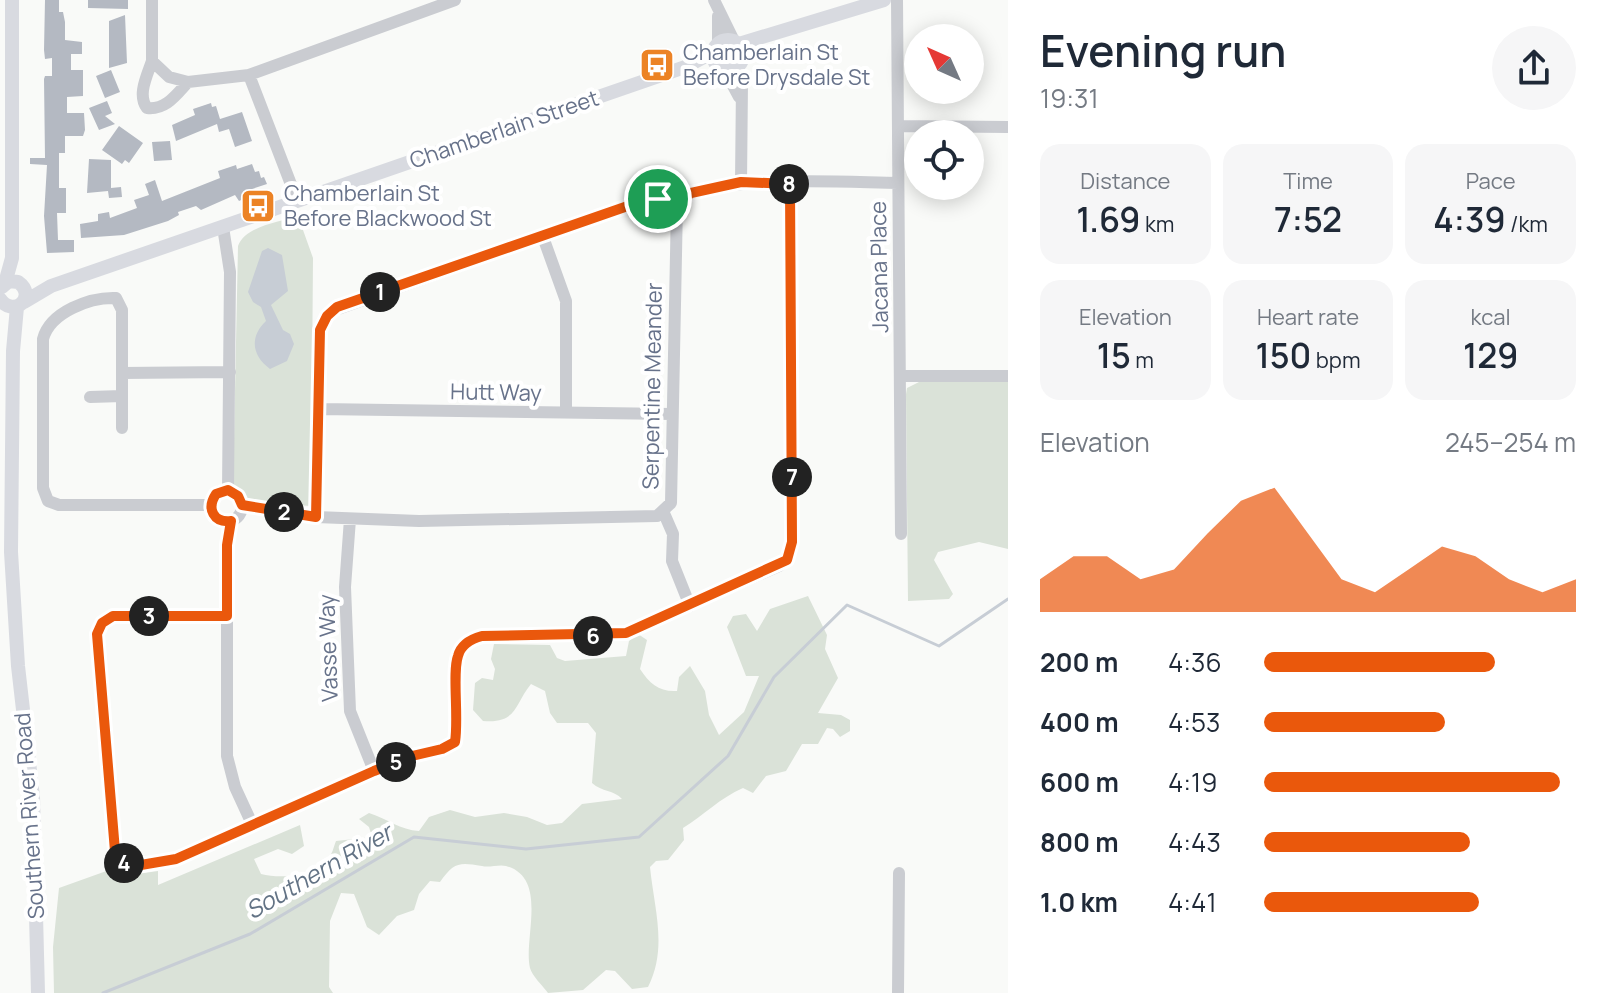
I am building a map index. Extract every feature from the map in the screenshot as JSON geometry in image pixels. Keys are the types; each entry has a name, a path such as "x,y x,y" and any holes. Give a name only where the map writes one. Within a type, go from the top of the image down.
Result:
{"main road":[{"name":"Southern River Road","path":"12,0 12,258 9,295 13,351 11,552 21,696 33,797 38,988"},
{"name":"Chamberlain Street","path":"9,295 51,286 685,67 728,55 771,36 884,0"}],"street":[{"path":"152,0 152,61 142,100 147,108 160,108 169,103 188,82"},
{"path":"405,0 409,15"},
{"path":"152,61 169,77 188,82 249,75 455,0"},
{"name":"Jacana Place","path":"897,0 901,534"},
{"path":"716,6 728,55 742,83 741,182"},
{"path":"249,75 297,200"},
{"path":"899,126 1008,127"},
{"path":"316,517 320,330 332,311 645,200 658,199 677,205 691,193 741,182 898,183"},
{"path":"227,616 113,616 102,623 97,634 115,851 122,863 135,866 168,862 374,771 455,742 458,725 457,656 468,640 482,636 626,633 779,566 791,552 790,184"},
{"name":"Serpentine Meander","path":"242,505 316,517 419,521 657,516 671,503 677,205"},
{"path":"223,227 230,272 228,490"},
{"path":"543,237 566,301 566,413"},
{"path":"122,428 122,310 116,298 104,297 53,320 43,339 43,488 48,501 59,505 211,505"},
{"path":"122,373 230,372"},
{"path":"900,376 1008,376"},
{"path":"90,397 122,396"},
{"name":"Hutt Way","path":"320,409 672,414"},
{"path":"228,490 238,496 242,505 239,516 224,522 214,517 211,505 216,494 228,490"},
{"path":"663,511 673,534 672,561 690,606"},
{"name":"Vasse Way","path":"350,519 345,587 350,711 374,771"},
{"path":"231,521 227,545 227,756 235,787 252,824"},
{"path":"898,993 899,873"}],"shaded area":[{"path":"298,216 313,258 311,506 245,502 233,488 238,246 255,229"},
{"path":"268,248 282,255 288,291 271,305 294,344 287,361 270,369 259,358 255,346 257,333 266,321 261,307 253,302 248,292 262,251"},
{"path":"919,382 1008,382 1008,549 979,542 938,552 934,560 953,594 949,599 908,601 906,394 907,388"},
{"path":"808,596 827,635 825,649 838,678 818,713 841,715 850,720 850,731 840,737 833,729 827,728 818,744 802,744 786,771 766,776 753,793 743,788 719,802 683,828 684,840 668,860 656,861 650,867 658,943 654,972 648,987 632,989 615,971 606,970 583,990 548,993 530,968 532,911 527,883 519,873 506,866 462,864 449,870 440,882 430,881 419,894 414,910 397,916 379,935 367,927 354,894 341,893 330,921 329,987 333,993 54,993 53,947 59,888 112,869 123,876 158,871 158,885 300,825 304,846 292,854 278,849 254,859 261,874 296,875 322,865 331,855 336,841 372,837 369,827 359,819 369,813 406,829 419,831 429,817 450,810 475,817 504,813 547,825 562,823 582,804 622,799 592,783 596,733 588,723 557,723 550,713 545,691 531,684 513,712 502,719 483,721 473,710 475,683 482,678 493,680 495,669 491,659 494,644 550,645 557,658 565,661 626,656 629,641 638,634 647,640 640,669 651,683 677,691 679,677 690,666 705,691 709,715 719,735 744,712 759,676 746,676 727,627 733,616 746,614 757,631 770,609"}],"building":[{"path":"45,0 59,0 59,12 63,12 65,22 65,40 82,42 82,54 71,54 71,70 83,70 83,96 67,97 67,113 84,113 85,130 83,136 65,136 65,153 59,153 59,188 66,188 66,213 57,213 58,240 74,240 74,252 47,253 44,216 47,165 30,164 30,158 45,158 44,79 45,76 52,76 52,58 45,59"},
{"path":"88,0 128,0 128,9 88,8"},
{"path":"125,15 127,63 109,68 109,21"},
{"path":"111,70 120,92 105,98 96,76"},
{"path":"107,101 112,113 105,116 115,124 99,130 89,108"},
{"path":"211,103 212,107 216,106 220,119 242,112 252,141 235,147 229,129 219,132 217,124 176,141 172,125 195,115 193,109"},
{"path":"119,126 143,143 129,163 125,160 122,164 102,150"},
{"path":"170,141 172,160 154,161 152,142"},
{"path":"89,159 111,160 111,188 121,187 122,197 109,198 108,191 87,193"},
{"path":"252,164 267,184 246,191 248,197 239,201 235,195 201,210 196,206 178,212 179,215 168,221 124,235 81,238 80,224 98,221 98,214 109,212 110,218 137,208 134,200 149,195 145,184 155,180 162,201 220,178 218,171"}],"waterway":[{"name":"Southern River","path":"103,993 250,934 414,837 526,849 639,837 728,756 774,677 847,605 939,646 1008,599"}],"place":[{"name":"Chamberlain St Before Drysdale St","path":"657,65"},
{"name":"Chamberlain St Before Blackwood St","path":"258,206"}],"route":[{"path":"741,182 790,184 792,542 787,560 626,633 482,636 468,640 457,656 458,725 455,742 374,771 168,862 135,866 122,863 115,851 97,634 102,623 113,616 227,616 227,545 231,521 224,522 214,517 211,505 216,494 228,490 238,496 242,505 316,517 320,330 327,316 337,307 645,200 658,199 677,205 691,193 741,182"}]}
